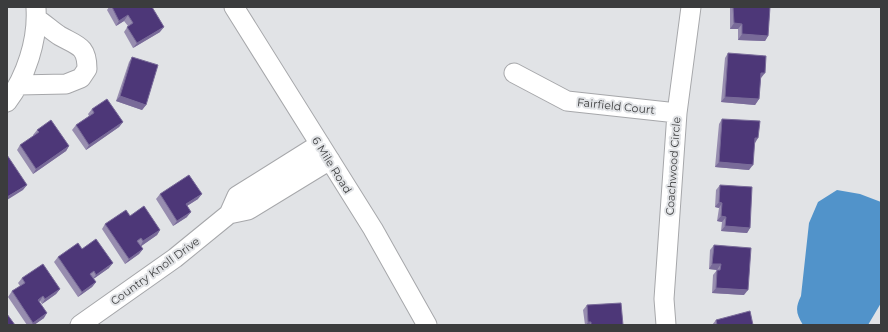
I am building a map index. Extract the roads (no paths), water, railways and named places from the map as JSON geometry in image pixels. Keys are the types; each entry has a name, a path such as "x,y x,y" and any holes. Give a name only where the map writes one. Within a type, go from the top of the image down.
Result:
{"street":[{"name":"6 Mile Road","path":"234,7 373,229 427,325"},
{"name":"Coachwood Circle","path":"666,325 664,299 677,113 691,7"},
{"path":"18,85 66,84 81,78 87,69 85,52 78,44 58,35 36,13"},
{"path":"7,102 18,85 28,62 36,13"},
{"name":"Fairfield Court","path":"514,73 567,101 677,113"},
{"name":"Country Knoll Drive","path":"80,325 175,258 229,214 237,196 320,144"},
{"name":"Country Knoll Drive","path":"229,214 248,210 330,160"}],"water":[{"path":"837,190 860,194 881,202 881,303 868,325 803,325 799,318 797,308 801,296 809,223 818,202"}]}
